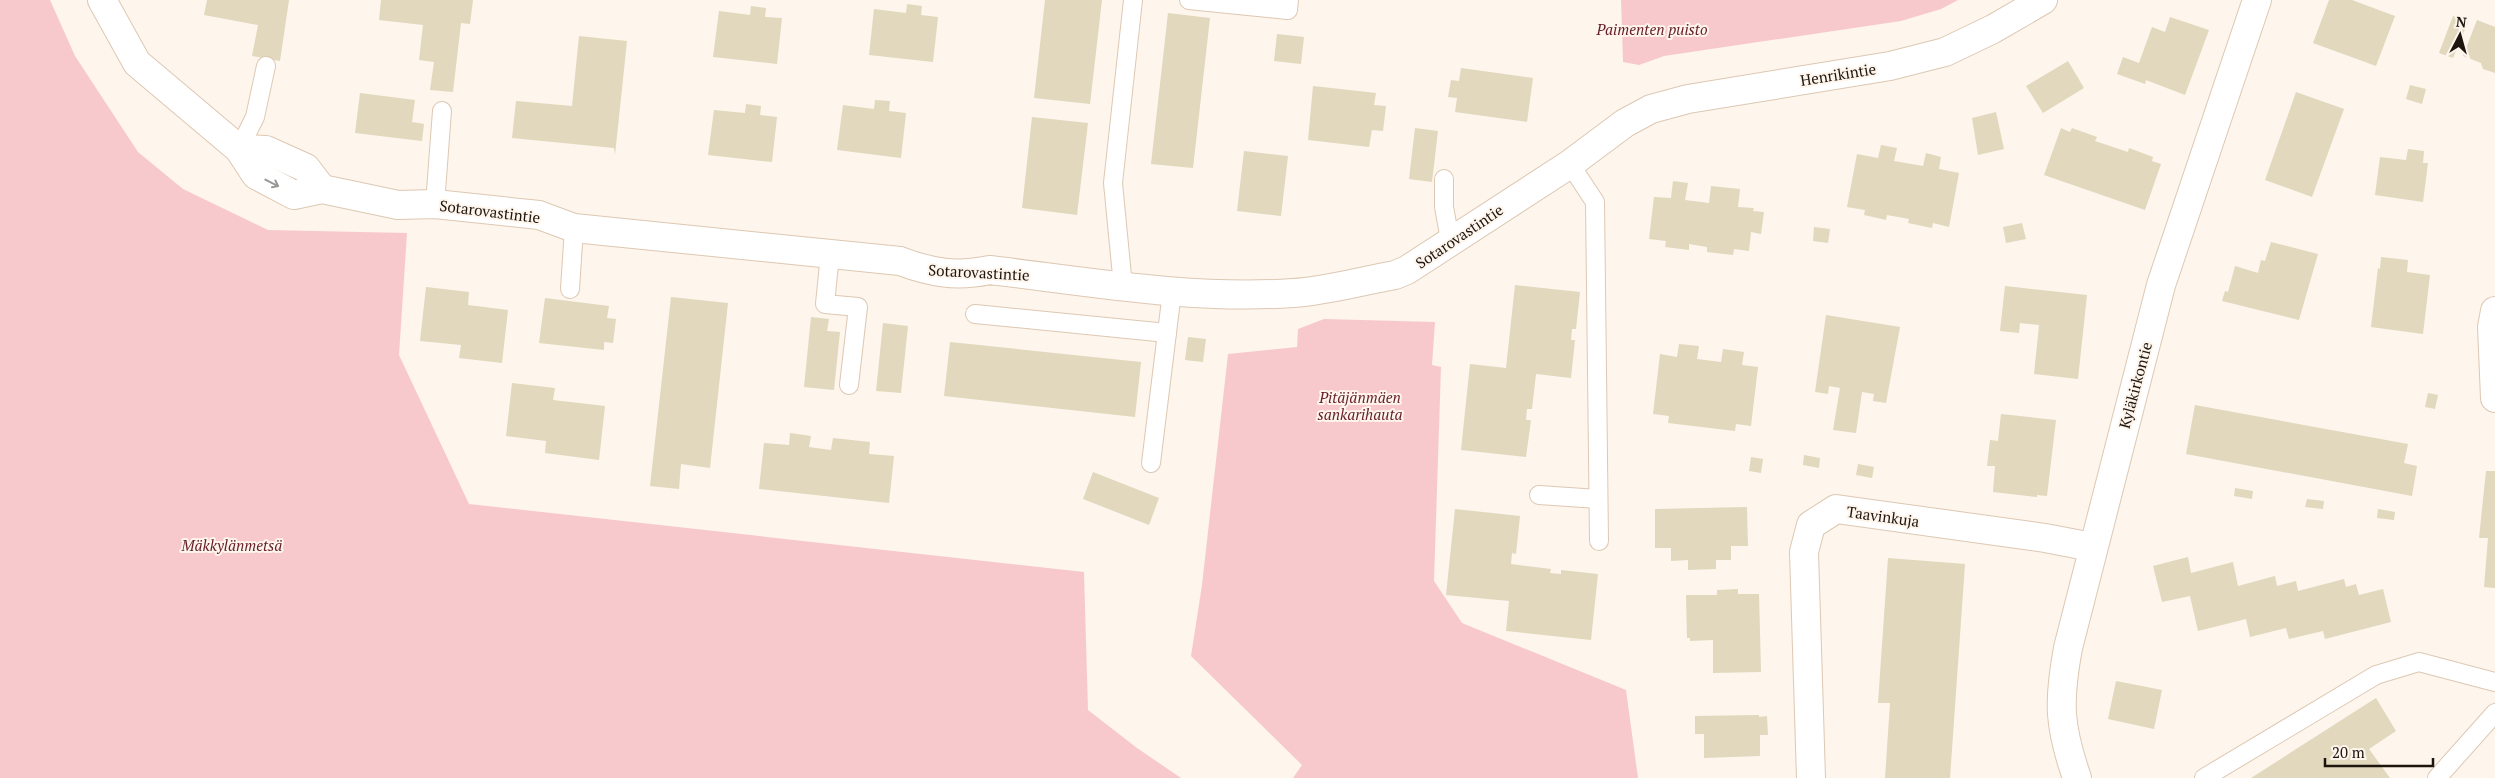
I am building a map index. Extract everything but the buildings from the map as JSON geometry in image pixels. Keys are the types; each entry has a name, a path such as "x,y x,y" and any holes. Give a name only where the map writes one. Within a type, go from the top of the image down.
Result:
{"street":[{"path":"102,0 137,63 239,149"},
{"name":"Henrikintie","path":"1624,123 1651,109 1688,99 1890,66 1946,52 1993,29 2043,0"},
{"name":"Kyläkirkontie","path":"2077,778 2067,748 2060,703 2068,648 2092,547 2161,285 2257,0"},
{"name":"Sotarovastintie","path":"239,149 266,150 306,168 322,188 398,205 435,204 539,215 574,228 900,261 933,271 965,275 990,270 1172,292 1261,294 1296,293 1394,275 1419,264 1450,240 1570,164 1624,123"},
{"path":"2495,311 2492,327 2495,398"},
{"name":"Taavinkuja","path":"1810,778 1804,552 1811,525 1836,509 2044,538 2092,547"}],"lane":[{"path":"1123,286 1113,183 1134,0"},
{"path":"1189,0 1288,10 1289,0"},
{"path":"239,149 255,117 266,66"},
{"path":"435,204 442,111"},
{"path":"1570,164 1595,202 1599,541"},
{"path":"1444,179 1444,208 1450,240"},
{"path":"570,289 574,228"},
{"path":"830,254 825,304 858,307 849,385"},
{"path":"1151,463 1172,292"},
{"path":"975,314 1167,333"},
{"path":"1539,495 1598,498"},
{"path":"2204,778 2376,674 2419,662 2495,682"},
{"path":"2438,778 2495,713"}],"green space":[{"name":"Mäkkylänmetsä","path":"0,0 50,0 75,56 138,152 183,189 268,230 407,233 399,355 469,504 1084,572 1088,710 1137,748 1181,778 0,778"},
{"name":"Paimenten puisto","path":"1621,0 1958,0 1941,9 1901,21 1664,56 1639,65 1623,62"},
{"name":"Pitäjänmäen sankarihauta","path":"1324,319 1435,322 1432,365 1441,367 1434,581 1462,623 1626,690 1638,778 1293,778 1302,765 1191,656 1202,585 1228,354 1297,347 1298,329"}]}
